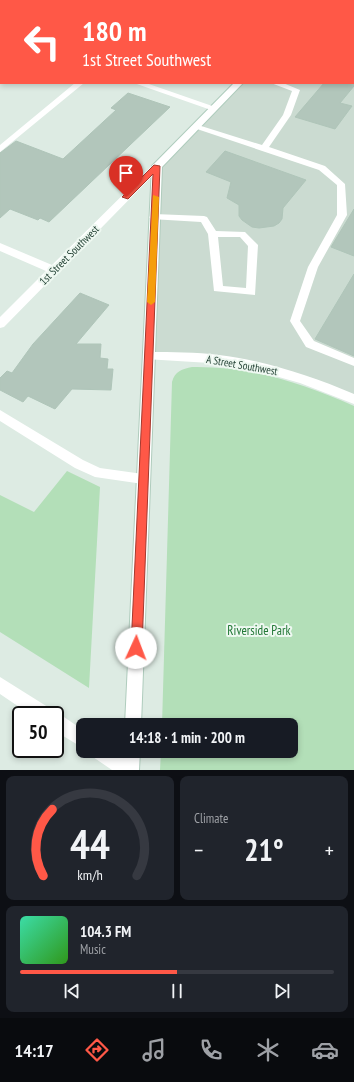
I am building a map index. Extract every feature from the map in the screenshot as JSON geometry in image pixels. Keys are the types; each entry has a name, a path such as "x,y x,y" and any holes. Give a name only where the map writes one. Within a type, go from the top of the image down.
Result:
{"main road":[{"path":"141,84 214,108"},
{"name":"1st Street Southwest","path":"0,324 238,84"},
{"path":"133,718 157,166"},
{"path":"0,247 54,270"},
{"name":"A Street Southwest","path":"148,356 218,359 267,367 316,382 354,399"},
{"path":"0,685 32,706"},
{"path":"64,727 76,735"},
{"path":"109,758 127,770"},
{"path":"131,770 132,758"}],"lane":[{"path":"0,149 79,84"},
{"path":"278,84 296,90"},
{"path":"264,148 287,115 296,90 300,84"},
{"path":"195,126 322,168 341,184 342,215 313,267 295,321 310,344 354,362"},
{"path":"154,217 204,219 213,234 218,289 252,292 253,245 242,234 213,234"},
{"path":"0,415 79,464 99,473 143,479"}],"shaded area":[{"path":"238,84 354,84 354,399 267,367 149,356 157,166"}],"green space":[{"name":"Riverside Park","path":"192,367 214,367 255,373 295,383 354,406 354,770 160,770 161,758 298,758 298,718 162,718 172,382 173,378 179,371"},
{"path":"67,471 100,487 89,688 0,632 0,495 34,512"}],"building":[{"path":"323,84 354,84 340,103 352,106 335,129 295,117"},
{"path":"128,93 170,107 49,222 40,218 38,220 10,209 0,218 0,153 16,141 63,159 116,110 111,108"},
{"path":"225,151 306,180 283,208 282,219 279,223 274,226 259,228 252,227 239,216 239,205 227,198 231,182 206,172"},
{"path":"354,209 354,256 331,247"},
{"path":"354,274 354,356 315,339"},
{"path":"80,293 109,305 76,344 101,344 100,358 108,359 107,369 113,369 111,390 72,389 55,409 28,396 23,402 0,390 0,378 7,371 12,373 33,344"}],"slow traffic":[{"path":"151,302 155,197"}],"route":[{"path":"126,197 157,166 136,648"}]}
